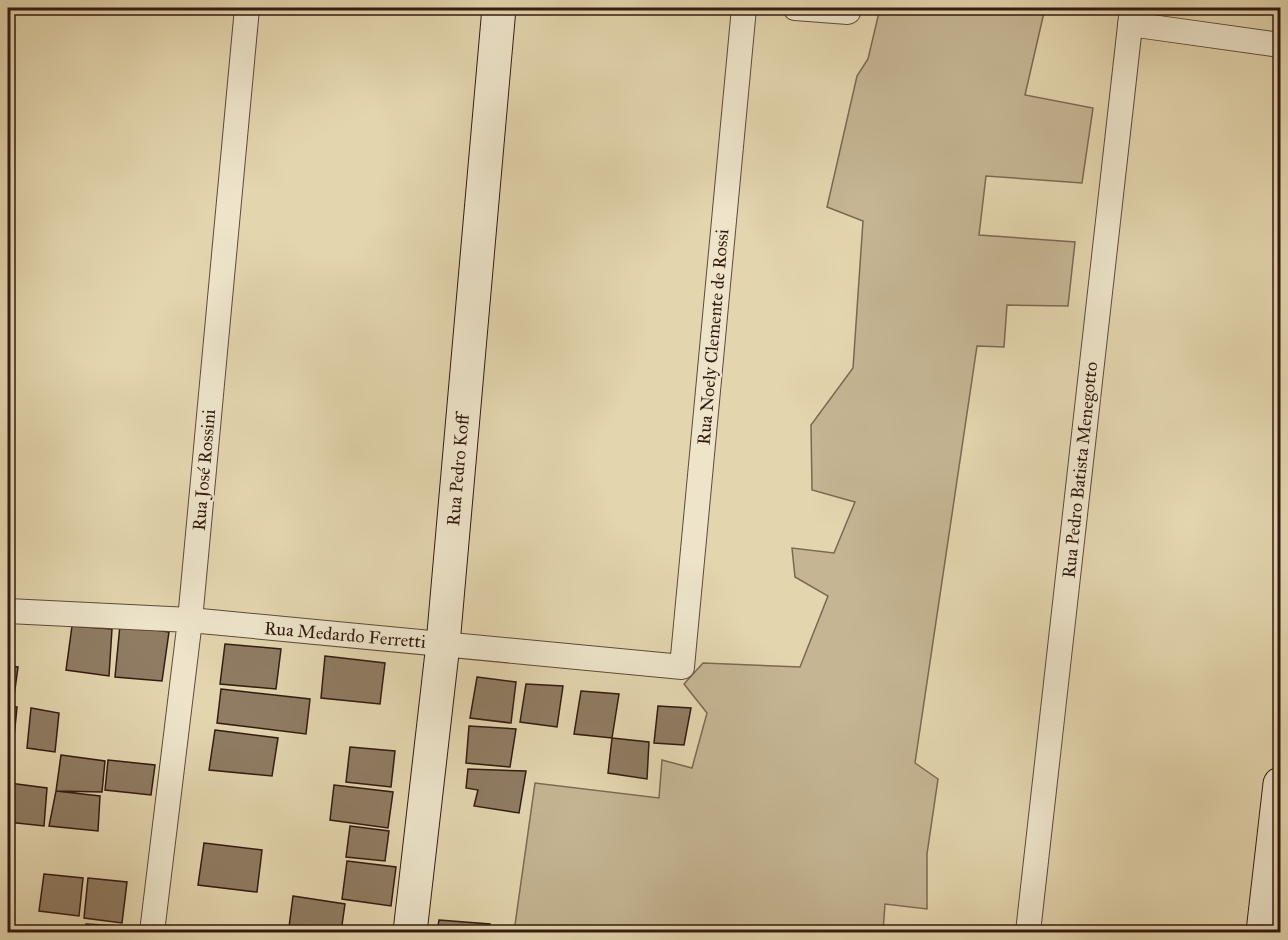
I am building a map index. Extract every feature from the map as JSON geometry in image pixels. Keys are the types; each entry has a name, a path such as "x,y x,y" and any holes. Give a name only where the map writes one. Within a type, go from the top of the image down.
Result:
{"street":[{"name":"Rua José Rossini","path":"152,933 190,620 247,8"},
{"name":"Rua Pedro Koff","path":"410,933 443,644 499,8"},
{"name":"Rua Noely Clemente de Rossi","path":"682,667 744,8"},
{"path":"795,8 848,12"},
{"path":"1131,16 1281,45"},
{"name":"Rua Pedro Batista Menegotto","path":"1028,933 1131,16"},
{"name":"Rua Medardo Ferretti","path":"8,611 190,620 682,667"},
{"path":"1263,933 1281,784"}],"shaded area":[{"path":"880,8 1045,8 1025,95 1093,108 1082,183 986,176 979,235 1075,242 1068,306 1007,305 1004,347 977,346 915,763 938,779 927,854 927,909 885,904 883,932 514,932 535,783 659,798 662,760 692,768 707,713 684,684 703,663 800,667 828,596 795,577 792,548 834,553 855,502 812,490 811,425 853,368 863,221 827,207 857,76 868,59"}],"building":[{"path":"120,625 169,632 162,681 115,677"},
{"path":"72,626 112,629 109,676 66,670"},
{"path":"225,644 281,649 276,689 220,684"},
{"path":"325,656 385,663 380,704 321,698"},
{"path":"8,666 18,667 13,704 8,703"},
{"path":"477,677 516,682 511,723 470,718"},
{"path":"526,684 563,686 557,727 520,722"},
{"path":"221,689 310,699 306,734 217,723"},
{"path":"581,691 619,694 612,738 574,734"},
{"path":"658,706 691,708 684,745 654,743"},
{"path":"8,707 17,707 13,748 8,748"},
{"path":"31,708 59,713 55,752 27,748"},
{"path":"469,726 516,729 510,767 466,763"},
{"path":"215,730 278,738 272,776 209,770"},
{"path":"612,738 649,742 647,779 608,773"},
{"path":"350,747 395,751 391,787 346,782"},
{"path":"61,755 105,761 102,792 56,791"},
{"path":"108,760 155,765 151,795 105,790"},
{"path":"468,769 526,771 519,813 474,806 478,790 466,788"},
{"path":"9,783 47,788 44,826 8,822"},
{"path":"334,785 393,792 388,828 330,820"},
{"path":"56,791 100,796 98,831 49,826"},
{"path":"350,826 389,831 385,861 346,857"},
{"path":"204,843 262,850 257,892 198,885"},
{"path":"347,861 396,867 391,906 342,899"},
{"path":"44,874 83,878 79,916 39,911"},
{"path":"88,878 127,882 122,923 84,918"},
{"path":"293,896 345,904 341,932 289,927"},
{"path":"439,920 490,924 489,932 437,932"},
{"path":"86,924 120,926 119,932 85,932"}]}
